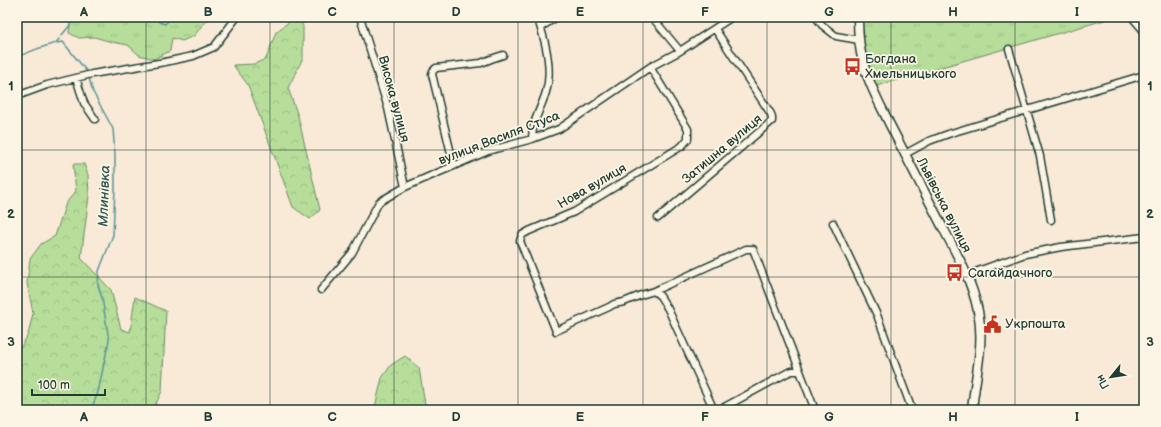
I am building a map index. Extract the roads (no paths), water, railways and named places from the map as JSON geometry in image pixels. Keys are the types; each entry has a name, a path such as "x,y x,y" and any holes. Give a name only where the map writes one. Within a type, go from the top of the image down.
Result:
{"main road":[{"name":"Львівська вулиця","path":"858,17 859,40 863,63 876,97 955,250 974,294 978,313 981,344 972,410"}],"street":[{"path":"17,96 47,85 92,74 193,56 214,48 237,17"},
{"name":"Висока вулиця","path":"360,17 388,108 405,187"},
{"path":"532,139 532,130 547,91 549,64 538,17"},
{"path":"541,27 557,17"},
{"path":"652,17 680,51"},
{"name":"вулиця Василя Стуса","path":"320,290 352,253 379,202 405,187 488,151 532,139 559,129 650,68 680,51 732,17"},
{"path":"816,17 822,25 836,36 859,40"},
{"path":"1132,17 1144,31"},
{"name":"Затишна вулиця","path":"658,218 772,121 770,114 715,29"},
{"path":"1009,49 1040,156 1051,220"},
{"path":"454,166 432,74 433,71 436,68 481,63 503,56"},
{"name":"Нова вулиця","path":"650,68 688,128 688,139 682,146 574,212 529,230 522,235 520,241 556,331 614,304 654,291"},
{"path":"905,154 929,141 951,133 1144,75"},
{"path":"76,78 84,104 95,119"},
{"path":"833,223 876,315 912,410"},
{"path":"967,275 1025,254 1061,247 1144,237"},
{"path":"714,410 668,309 660,296 654,291 746,249 753,249 815,410"},
{"path":"719,410 792,371 800,371"}],"waterway":[{"path":"61,36 76,18 102,17"},
{"path":"156,17 158,21 165,24 170,17"},
{"name":"Млинівка","path":"56,43 59,39"},
{"name":"Млинівка","path":"17,57 45,46 63,42 88,73"},
{"name":"Млинівка","path":"89,78 93,92 113,129 115,155 113,235 99,271 98,285 102,298 109,340 98,392 91,410"}],"place":[{"name":"Богдана Хмельницького","path":"852,66"},
{"name":"Сагайдачного","path":"955,273"},
{"name":"Укрпошта","path":"992,324"}]}
